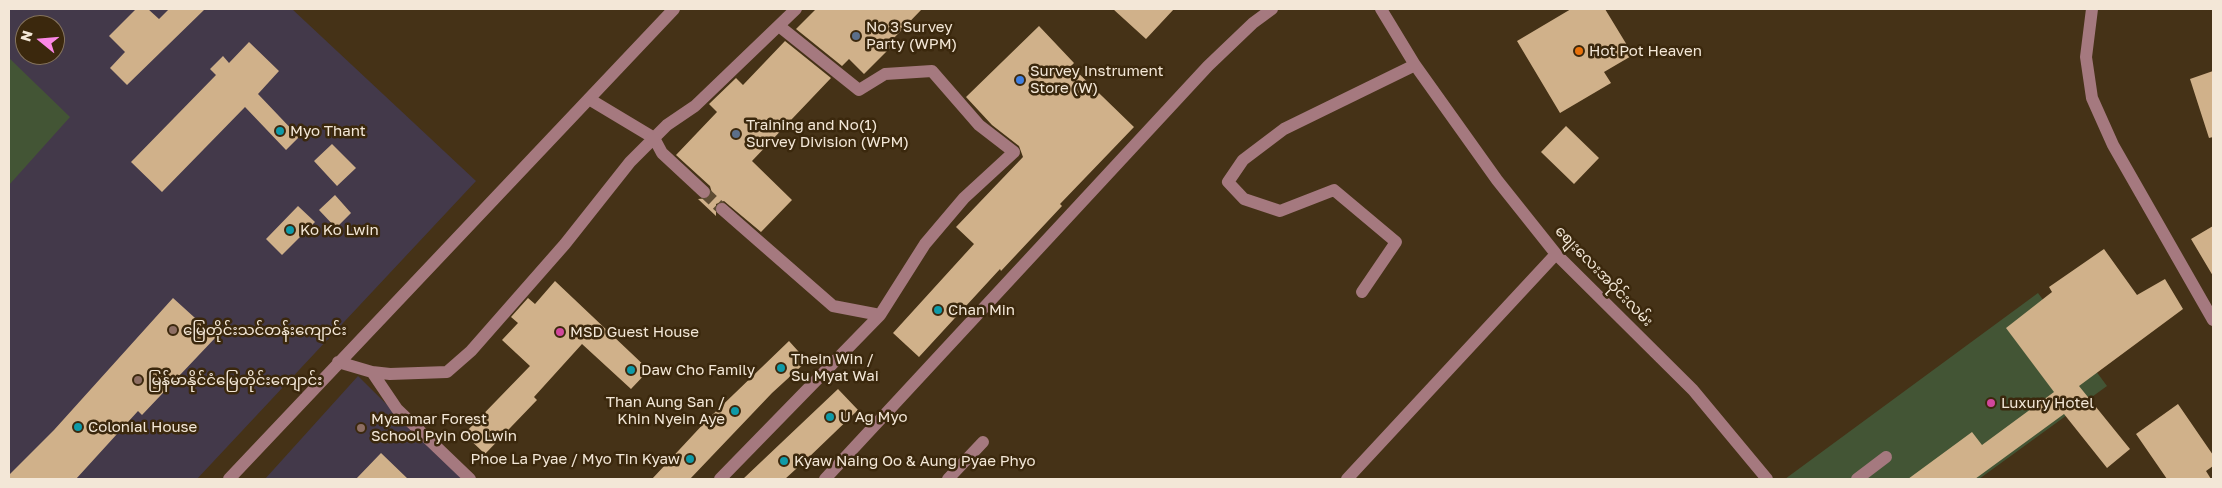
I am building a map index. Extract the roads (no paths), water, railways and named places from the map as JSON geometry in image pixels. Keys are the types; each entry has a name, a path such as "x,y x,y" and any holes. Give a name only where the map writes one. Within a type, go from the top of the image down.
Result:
{"street":[{"path":"229,479 674,9"},
{"path":"338,362 372,372 390,374 447,372 471,351 565,244 630,162 667,125 695,106 796,9"},
{"path":"825,479 1208,66 1252,23 1272,9"},
{"name":"စျေးလေးအဝိုင်းလမ်း","path":"1381,9 1415,66 1497,180 1556,254 1693,390 1767,479"},
{"path":"2092,9 2086,57 2092,98 2113,145 2213,320"},
{"path":"720,479 880,315 925,244 964,198 1014,152 979,126 932,71 885,74 859,90 779,26"},
{"path":"1362,292 1396,242 1334,190 1280,210 1244,200 1228,182 1243,160 1284,129 1415,66"},
{"path":"590,98 654,138 662,153 704,192"},
{"path":"722,209 832,306 880,315"},
{"path":"1347,479 1556,254"},
{"path":"372,372 397,409 470,479"},
{"path":"948,479 984,442"},
{"path":"1857,479 1886,457"}],"tunnel":[{"path":"704,192 722,209"}],"place":[{"name":"No 3 Survey Party (WPM)","path":"856,36"},
{"name":"Hot Pot Heaven","path":"1579,51"},
{"name":"Survey Instrument Store (W)","path":"1020,80"},
{"name":"Myo Thant","path":"280,131"},
{"name":"Training and No(1) Survey Division (WPM)","path":"736,134"},
{"name":"Ko Ko Lwin","path":"290,230"},
{"name":"Chan Min","path":"938,310"},
{"name":"မြေတိုင်းသင်တန်းကျောင်း","path":"173,330"},
{"name":"MSD Guest House","path":"560,332"},
{"name":"Thein Win / Su Myat Wai","path":"781,368"},
{"name":"Daw Cho Family","path":"631,370"},
{"name":"မြန်မာနိုင်ငံမြေတိုင်းကျောင်း","path":"138,380"},
{"name":"Luxury Hotel","path":"1991,403"},
{"name":"Than Aung San / Khin Nyein Aye","path":"735,411"},
{"name":"U Ag Myo","path":"830,417"},
{"name":"Colonial House","path":"78,427"},
{"name":"Myanmar Forest School Pyin Oo Lwin","path":"361,428"},
{"name":"Phoe La Pyae / Myo Tin Kyaw","path":"690,459"},
{"name":"Kyaw Naing Oo & Aung Pyae Phyo","path":"784,461"}]}
